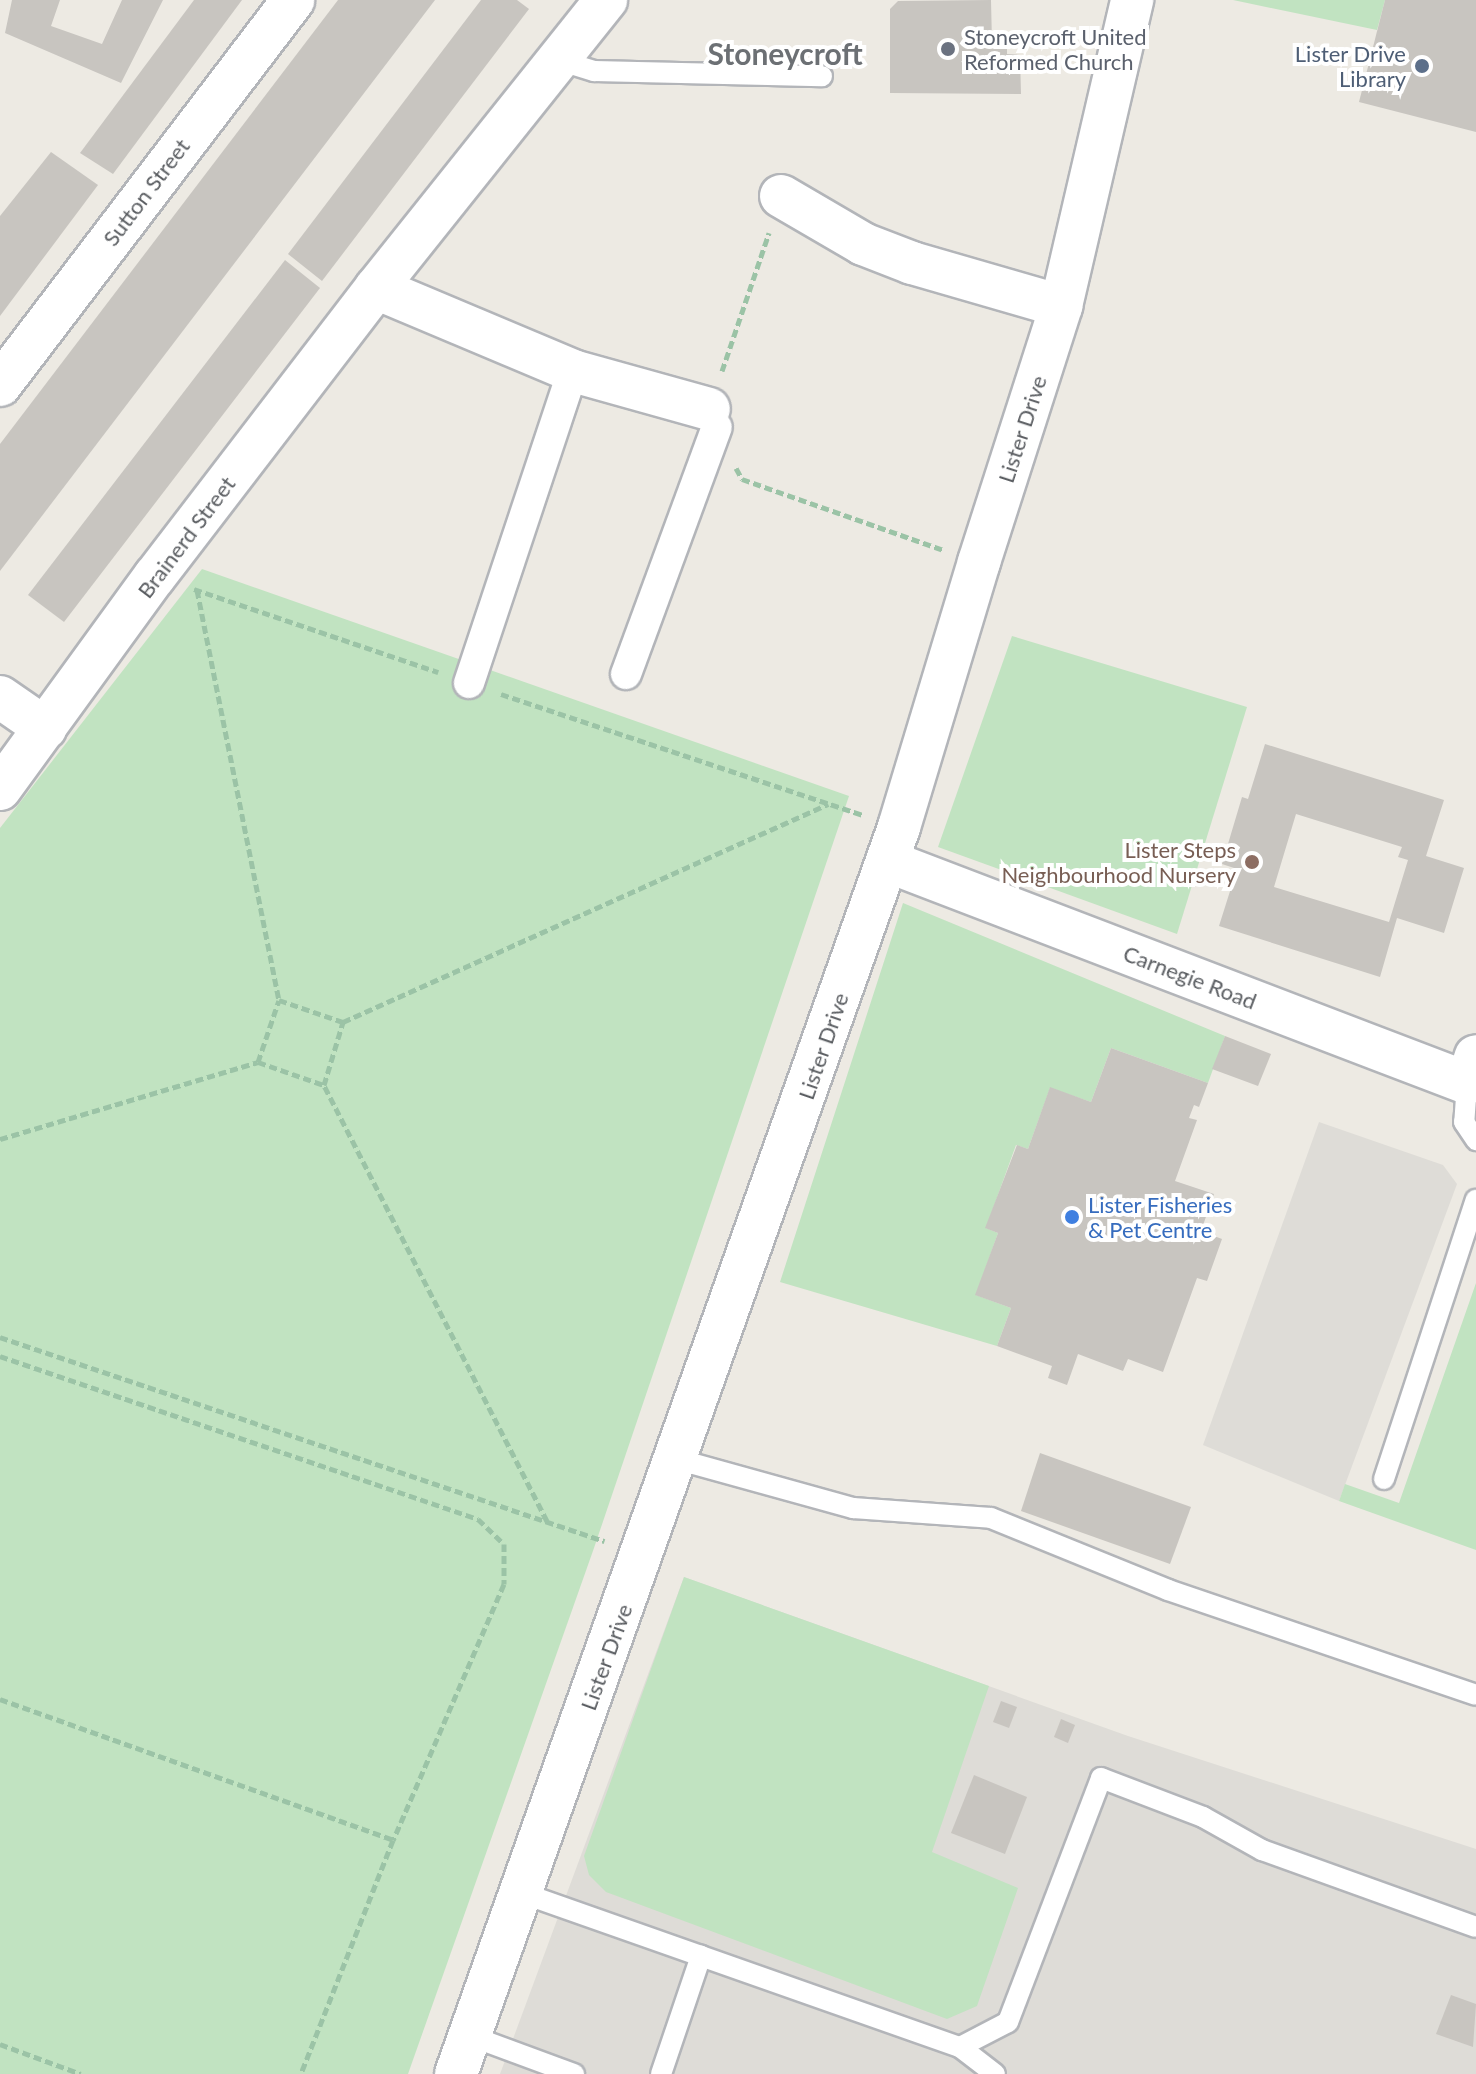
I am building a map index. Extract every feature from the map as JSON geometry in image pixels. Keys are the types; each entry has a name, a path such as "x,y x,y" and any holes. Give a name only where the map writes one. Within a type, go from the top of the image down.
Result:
{"street":[{"name":"Sutton Street","path":"0,385 293,0"},
{"name":"Brainerd Street","path":"0,789 155,576 376,288 606,0"},
{"name":"Lister Drive","path":"464,2055 893,844 1061,306 1132,0"},
{"path":"781,196 863,244 912,263 1061,306"},
{"path":"376,288 573,371 713,418 626,674"},
{"path":"469,683 573,371"},
{"path":"0,697 45,728"},
{"name":"Carnegie Road","path":"893,844 1472,1069"}],"lane":[{"path":"558,60 594,71 822,76"},
{"path":"1472,1069 1464,1122 1476,1140"},
{"path":"1384,1479 1476,1200"},
{"path":"676,1459 853,1508 991,1518 1168,1590 1476,1695"},
{"path":"960,2047 1008,2022 1101,1778 1203,1817 1274,1854 1476,1927"},
{"path":"522,1893 960,2047 995,2074"},
{"path":"661,2074 701,1956"},
{"path":"464,2055 532,2059 574,2074"}],"path":[{"path":"781,196 713,418 742,479 979,562"},
{"path":"155,576 828,804 893,844"},
{"path":"197,590 279,1000 258,1062"},
{"path":"279,1000 343,1022 828,804"},
{"path":"324,1085 343,1022"},
{"path":"0,1139 258,1062 324,1085 547,1521"},
{"path":"0,1337 643,1555"},
{"path":"0,1356 478,1519 504,1544 504,1584 393,1840 301,2074"},
{"path":"0,1699 393,1840"},
{"path":"0,2044 81,2074"}],"shaded area":[{"path":"1319,1122 1443,1165 1457,1184 1339,1501 1203,1445"},
{"path":"684,1577 1128,1736 1476,1849 1476,2074 500,2074"}],"green space":[{"path":"1233,0 1385,0 1377,30"},
{"path":"202,569 849,796 594,1548 408,2074 0,2074 0,828"},
{"path":"1012,636 1247,707 1177,934 938,847"},
{"path":"903,903 1225,1036 1208,1083 1111,1048 1091,1102 1050,1088 1028,1149 1016,1145 986,1228 998,1233 976,1295 1011,1308 997,1346 780,1282"},
{"path":"1476,1283 1476,1550 1339,1501 1345,1484 1399,1503"},
{"path":"684,1577 989,1686 932,1852 1018,1888 977,2006 947,2019 606,1892 589,1875 584,1856"}],"building":[{"path":"12,0 60,0 51,26 102,44 122,0 163,0 121,83 5,33"},
{"path":"194,0 242,0 113,174 80,153"},
{"path":"338,0 435,0 0,571 0,444"},
{"path":"481,0 517,0 529,9 322,281 288,254"},
{"name":"Stoneycroft United Reformed Church","path":"991,0 992,43 1007,43 1007,54 1020,55 1021,94 890,93 890,9 898,1"},
{"name":"Lister Drive Library","path":"1385,0 1476,0 1476,132 1359,102"},
{"path":"51,152 98,185 0,316 0,216"},
{"path":"285,260 320,288 64,622 28,595"},
{"name":"Lister Steps Neighbourhood Nursery","path":"1265,744 1444,800 1426,856 1464,868 1444,933 1397,918 1380,977 1219,926 1237,869 1222,864 1242,797 1248,799","holes":["1296,814 1402,847 1398,857 1408,860 1389,922 1274,887"]},
{"path":"1225,1036 1271,1054 1258,1086 1212,1069"},
{"name":"Lister Fisheries & Pet Centre","path":"1111,1048 1208,1083 1199,1107 1194,1105 1189,1118 1197,1120 1175,1181 1214,1194 1201,1231 1222,1239 1207,1281 1197,1278 1163,1372 1128,1359 1123,1371 1078,1354 1067,1385 1048,1378 1052,1366 997,1346 1011,1308 975,1295 998,1233 985,1228 1017,1145 1028,1149 1050,1087 1091,1102"},
{"path":"1040,1453 1191,1507 1170,1564 1021,1511"},
{"path":"1001,1701 1017,1707 1009,1728 993,1722"},
{"path":"1061,1719 1075,1725 1068,1743 1054,1737"},
{"path":"974,1775 1027,1797 1005,1854 951,1833"},
{"path":"1451,1995 1476,2004 1473,2047 1436,2034"}],"place":[{"name":"Stoneycroft United Reformed Church","path":"948,49"},
{"name":"Lister Drive Library","path":"1422,66"},
{"name":"Lister Steps Neighbourhood Nursery","path":"1252,862"},
{"name":"Lister Fisheries & Pet Centre","path":"1072,1217"}],"district":[{"name":"Stoneycroft","path":"785,53"}]}
